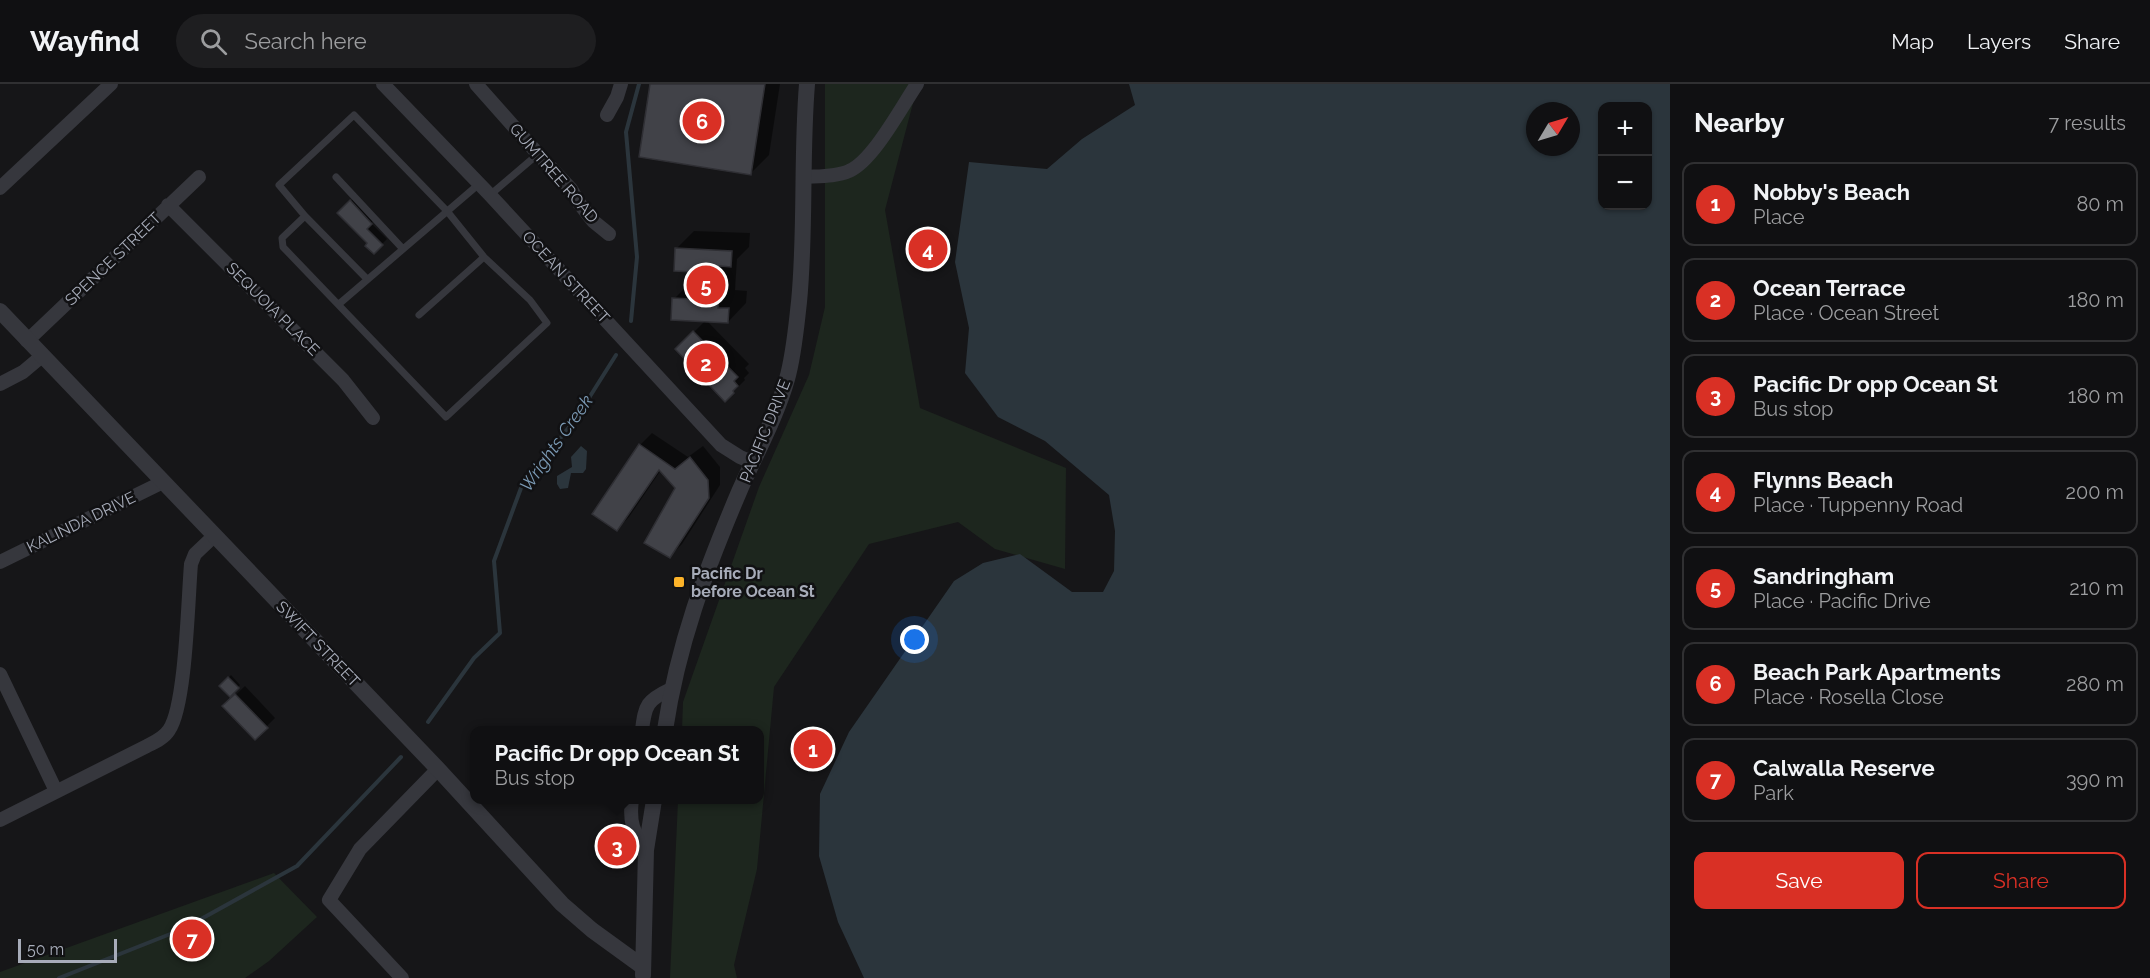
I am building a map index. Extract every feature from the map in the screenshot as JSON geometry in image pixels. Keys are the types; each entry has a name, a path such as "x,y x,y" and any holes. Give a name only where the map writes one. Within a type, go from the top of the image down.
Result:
{"street":[{"path":"0,188 111,84"},
{"name":"OCEAN STREET","path":"383,84 490,195 721,445 752,462"},
{"name":"GUMTREE ROAD","path":"476,84 572,189 579,203 593,221 609,234"},
{"path":"607,116 621,84"},
{"name":"PACIFIC DRIVE","path":"665,726 671,688 686,628 709,562 772,421 787,381 792,358 803,260 803,134 807,84"},
{"path":"803,177 841,174 855,168 879,143 917,84"},
{"name":"SPENCE STREET","path":"27,341 199,177"},
{"name":"SEQUOIA PLACE","path":"168,205 343,380 373,418"},
{"name":"SWIFT STREET","path":"0,312 470,803"},
{"path":"0,384 23,372 42,356"},
{"name":"KALINDA DRIVE","path":"0,562 163,482"},
{"path":"0,820 164,737 171,728 181,690 190,564 195,554 214,536"},
{"path":"0,674 56,791"},
{"path":"642,726 644,711 650,701 671,688"},
{"path":"402,978 329,900 360,849 438,769"},
{"name":"SWIFT STREET","path":"471,804 569,910 643,972"},
{"path":"632,804 631,825 635,836 646,850"},
{"path":"643,972 646,850 653,804"}],"lane":[{"path":"305,216 282,238 283,247 446,417 547,323 530,300 483,257 447,211 354,115 279,185 305,216 367,279"},
{"path":"490,195 538,154"},
{"path":"336,177 403,249"},
{"path":"339,304 479,184"},
{"path":"419,315 483,257"}],"shaded area":[{"path":"825,84 918,84 885,210 920,408 1066,468 1065,569 995,549 958,522 869,544 774,687 764,794 764,726 682,726 683,702 759,487 809,375 825,307"},
{"path":"1129,84 1670,84 1670,978 864,978 838,922 819,856 820,794 849,732 954,581 983,563 1020,554 1072,592 1103,592 1114,571 1115,531 1109,495 1045,441 998,417 965,373 969,328 955,262 969,162 1047,169 1082,139 1135,105"},
{"path":"581,446 587,451 586,469 583,473 571,473 568,488 560,489 557,476 572,467 571,457"},
{"path":"678,804 763,804 757,869 734,965 737,978 670,978"},
{"path":"274,873 317,917 269,961 245,978 0,978 0,972"}],"building":[{"path":"650,84 765,84 751,175 639,157"},
{"path":"350,200 372,224 367,229 383,245 374,254 365,246 367,243 337,213"},
{"path":"675,248 732,251 731,267 720,266 718,308 729,308 728,323 671,320 672,298 693,299 694,272 674,271"},
{"path":"693,331 738,377 734,381 738,386 725,402 675,349"},
{"path":"639,444 675,469 690,457 708,480 709,498 670,558 644,543 675,488 659,470 617,531 592,514"},
{"path":"228,677 239,688 230,697 219,686"},
{"path":"235,694 268,728 255,740 222,706"}],"waterway":[{"name":"Wrights Creek","path":"631,321 637,257 626,132 639,84"},
{"name":"Wrights Creek","path":"428,722 474,658 500,633 494,561 521,488 577,417 616,355"},
{"name":"Wrights Creek","path":"59,978 183,929 297,866 401,757"}],"place":[{"name":"Beach Park Apartments","path":"702,121"},
{"name":"Flynns Beach","path":"928,249"},
{"name":"Sandringham","path":"706,285"},
{"name":"Ocean Terrace","path":"706,363"},
{"name":"Pacific Dr before Ocean St","path":"679,582"},
{"name":"Nobby's Beach","path":"813,749"},
{"name":"Pacific Dr opp Ocean St","path":"617,846"},
{"name":"Calwalla Reserve","path":"192,939"}]}
